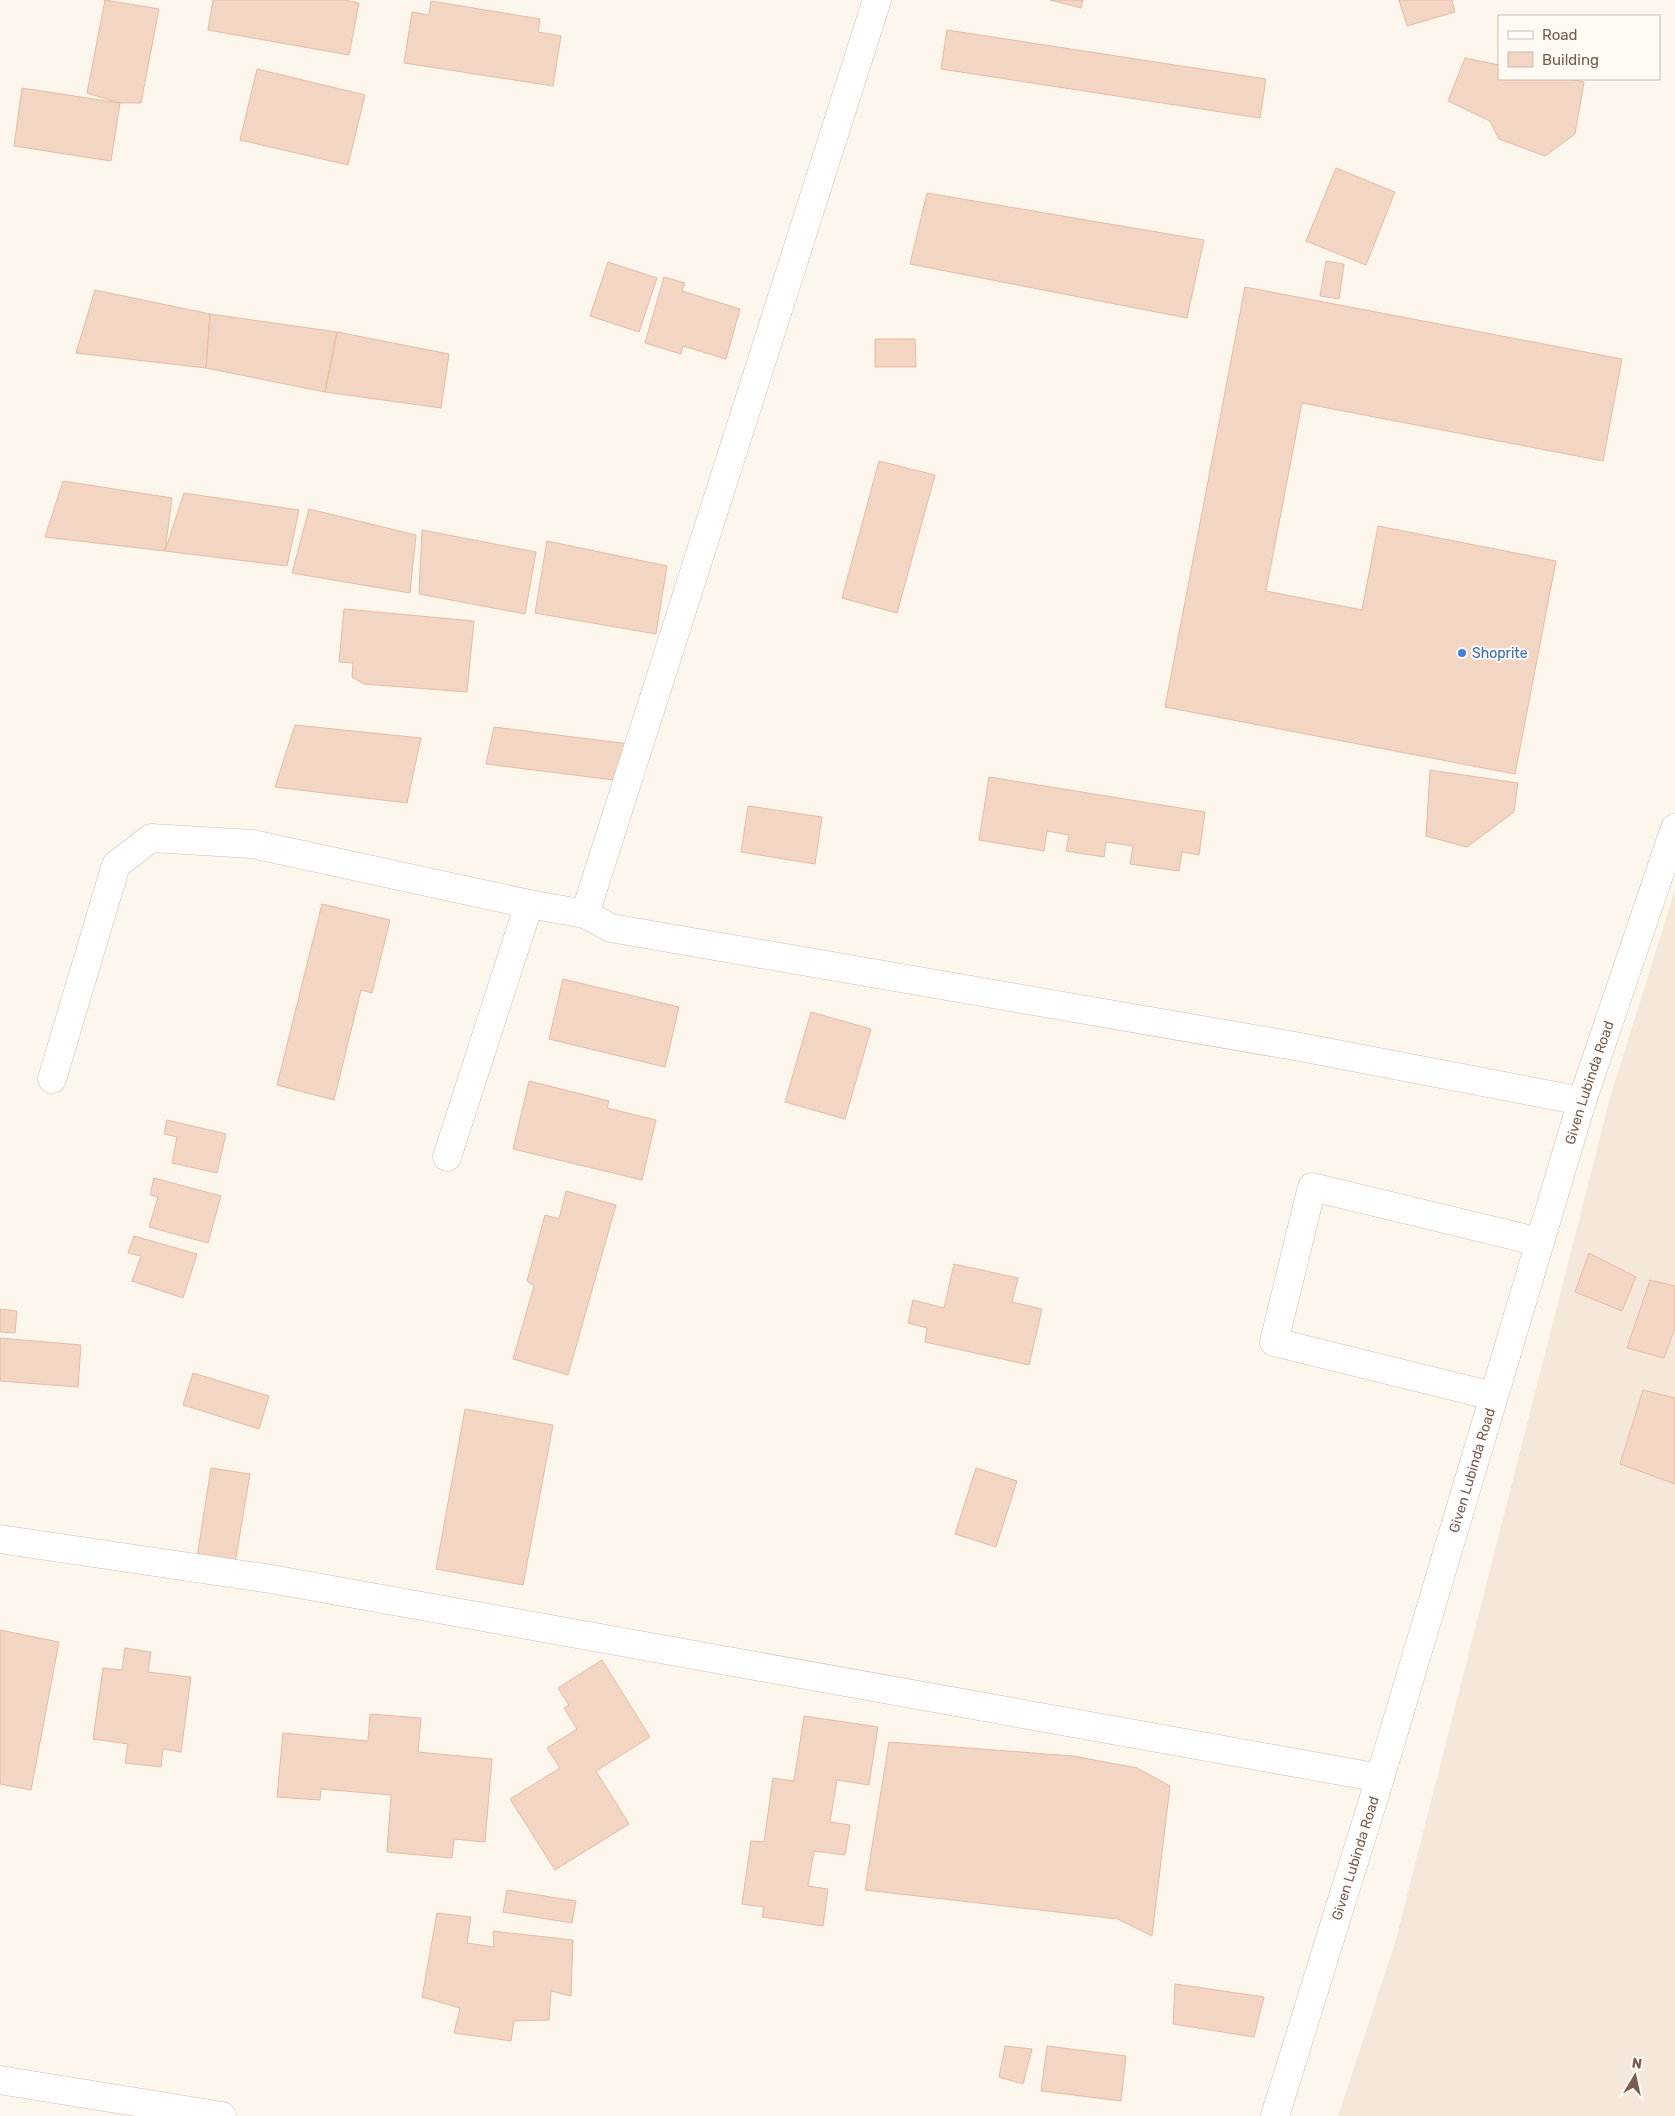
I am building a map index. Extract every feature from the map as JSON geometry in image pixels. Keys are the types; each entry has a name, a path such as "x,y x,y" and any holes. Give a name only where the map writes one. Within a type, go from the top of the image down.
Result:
{"street":[{"path":"585,914 877,0"},
{"name":"Given Lubinda Road","path":"1275,2116 1380,1778 1582,1101 1675,828"},
{"path":"52,1079 116,865 151,838 252,844 529,904 585,914 611,928 1270,1042 1582,1101"},
{"path":"447,1156 529,904"},
{"path":"1494,1396 1274,1342 1312,1187 1540,1242"},
{"path":"0,1539 270,1579 1380,1778"},
{"path":"0,2080 114,2107 222,2116"}],"shaded area":[{"path":"1675,890 1675,2116 1338,2116 1395,1943 1610,1098"}],"building":[{"path":"105,0 159,9 141,103 120,103 87,93"},
{"path":"213,0 345,0 359,3 349,55 208,30"},
{"path":"1050,0 1083,0 1081,8"},
{"path":"1399,0 1452,0 1455,12 1407,26"},
{"path":"431,1 540,19 538,32 561,36 553,86 404,63 412,12 429,15"},
{"path":"947,30 1266,79 1260,118 941,69"},
{"path":"1465,58 1498,65 1498,80 1573,80 1584,82 1575,134 1545,156 1499,139 1490,121 1448,101"},
{"path":"257,69 365,95 348,165 240,140"},
{"path":"22,88 120,103 111,161 14,146"},
{"path":"1336,168 1395,192 1366,265 1306,241"},
{"path":"927,193 1204,240 1187,318 910,264"},
{"path":"1326,261 1344,264 1339,299 1320,296"},
{"path":"608,262 657,278 639,332 590,316"},
{"path":"664,277 685,283 682,291 740,309 726,359 683,346 681,354 645,343"},
{"path":"1245,287 1622,359 1603,461 1302,403 1266,591 1362,610 1378,526 1556,561 1515,774 1165,707"},
{"path":"95,290 210,314 206,368 76,353"},
{"path":"210,314 337,332 325,392 206,368"},
{"path":"337,332 449,354 441,408 325,392"},
{"path":"875,339 915,339 916,367 875,367"},
{"path":"879,461 935,475 897,613 842,598"},
{"path":"63,481 172,498 165,551 45,537"},
{"path":"184,493 299,510 287,566 165,551"},
{"path":"309,509 416,535 410,593 292,573"},
{"path":"422,530 536,552 525,614 419,594"},
{"path":"547,541 667,566 656,634 535,613"},
{"path":"344,609 474,621 467,692 364,684 352,677 353,663 339,662"},
{"path":"295,725 421,738 407,803 275,787"},
{"path":"494,727 629,744 622,781 486,764"},
{"path":"1430,770 1518,783 1514,812 1467,847 1426,836"},
{"path":"989,777 1205,812 1199,855 1182,852 1179,871 1130,864 1133,846 1106,842 1104,857 1066,851 1069,835 1047,831 1044,851 979,840"},
{"path":"748,806 822,817 815,864 741,852"},
{"path":"322,904 390,920 372,993 361,990 334,1100 277,1085"},
{"path":"563,979 679,1007 665,1067 549,1039"},
{"path":"811,1012 871,1029 845,1119 785,1102"},
{"path":"529,1081 609,1101 607,1108 656,1120 642,1180 513,1149"},
{"path":"167,1120 226,1134 217,1173 172,1163 177,1137 164,1134"},
{"path":"154,1178 221,1196 208,1243 149,1227 158,1197 150,1195"},
{"path":"566,1191 616,1205 568,1375 513,1359 534,1286 527,1281 545,1215 559,1219"},
{"path":"134,1236 197,1254 183,1298 132,1281 141,1256 128,1253"},
{"path":"1589,1253 1636,1277 1622,1311 1575,1292"},
{"path":"954,1264 1018,1278 1012,1302 1042,1309 1029,1365 925,1342 927,1328 908,1323 913,1300 944,1308"},
{"path":"1650,1280 1675,1286 1675,1328 1664,1358 1627,1348"},
{"path":"0,1309 17,1311 15,1333 0,1332"},
{"path":"0,1338 81,1345 78,1387 0,1381"},
{"path":"193,1373 269,1396 259,1429 183,1405"},
{"path":"1643,1390 1675,1398 1675,1484 1620,1464"},
{"path":"465,1409 553,1425 523,1585 436,1569"},
{"path":"211,1468 250,1474 234,1570 196,1564"},
{"path":"976,1468 1017,1481 996,1547 955,1534"},
{"path":"0,1630 59,1642 31,1790 0,1784"},
{"path":"125,1648 151,1652 148,1672 191,1677 181,1752 163,1749 161,1767 125,1763 128,1744 93,1739 103,1668 122,1670"},
{"path":"602,1660 650,1737 596,1771 629,1824 555,1870 510,1799 560,1768 547,1748 577,1729 564,1708 569,1705 558,1688"},
{"path":"370,1714 421,1718 418,1752 492,1759 485,1842 454,1839 452,1858 387,1852 391,1795 321,1789 320,1800 277,1797 283,1733 368,1741"},
{"path":"804,1716 878,1727 869,1785 837,1780 830,1822 850,1825 845,1855 814,1851 808,1886 828,1889 823,1926 762,1917 764,1907 742,1904 751,1841 764,1842 773,1778 794,1781"},
{"path":"889,1742 1073,1756 1137,1768 1170,1786 1152,1936 1118,1919 865,1890"},
{"path":"507,1890 576,1901 572,1923 503,1912"},
{"path":"437,1913 471,1917 467,1943 494,1947 493,1931 573,1940 571,1996 551,1991 549,2020 514,2021 511,2041 454,2033 460,2008 422,1997"},
{"path":"1175,1984 1264,1997 1254,2037 1173,2024"},
{"path":"1005,2046 1032,2049 1023,2084 999,2077"},
{"path":"1047,2046 1126,2056 1121,2101 1041,2091"}],"place":[{"name":"Shoprite","path":"1462,653"}]}
